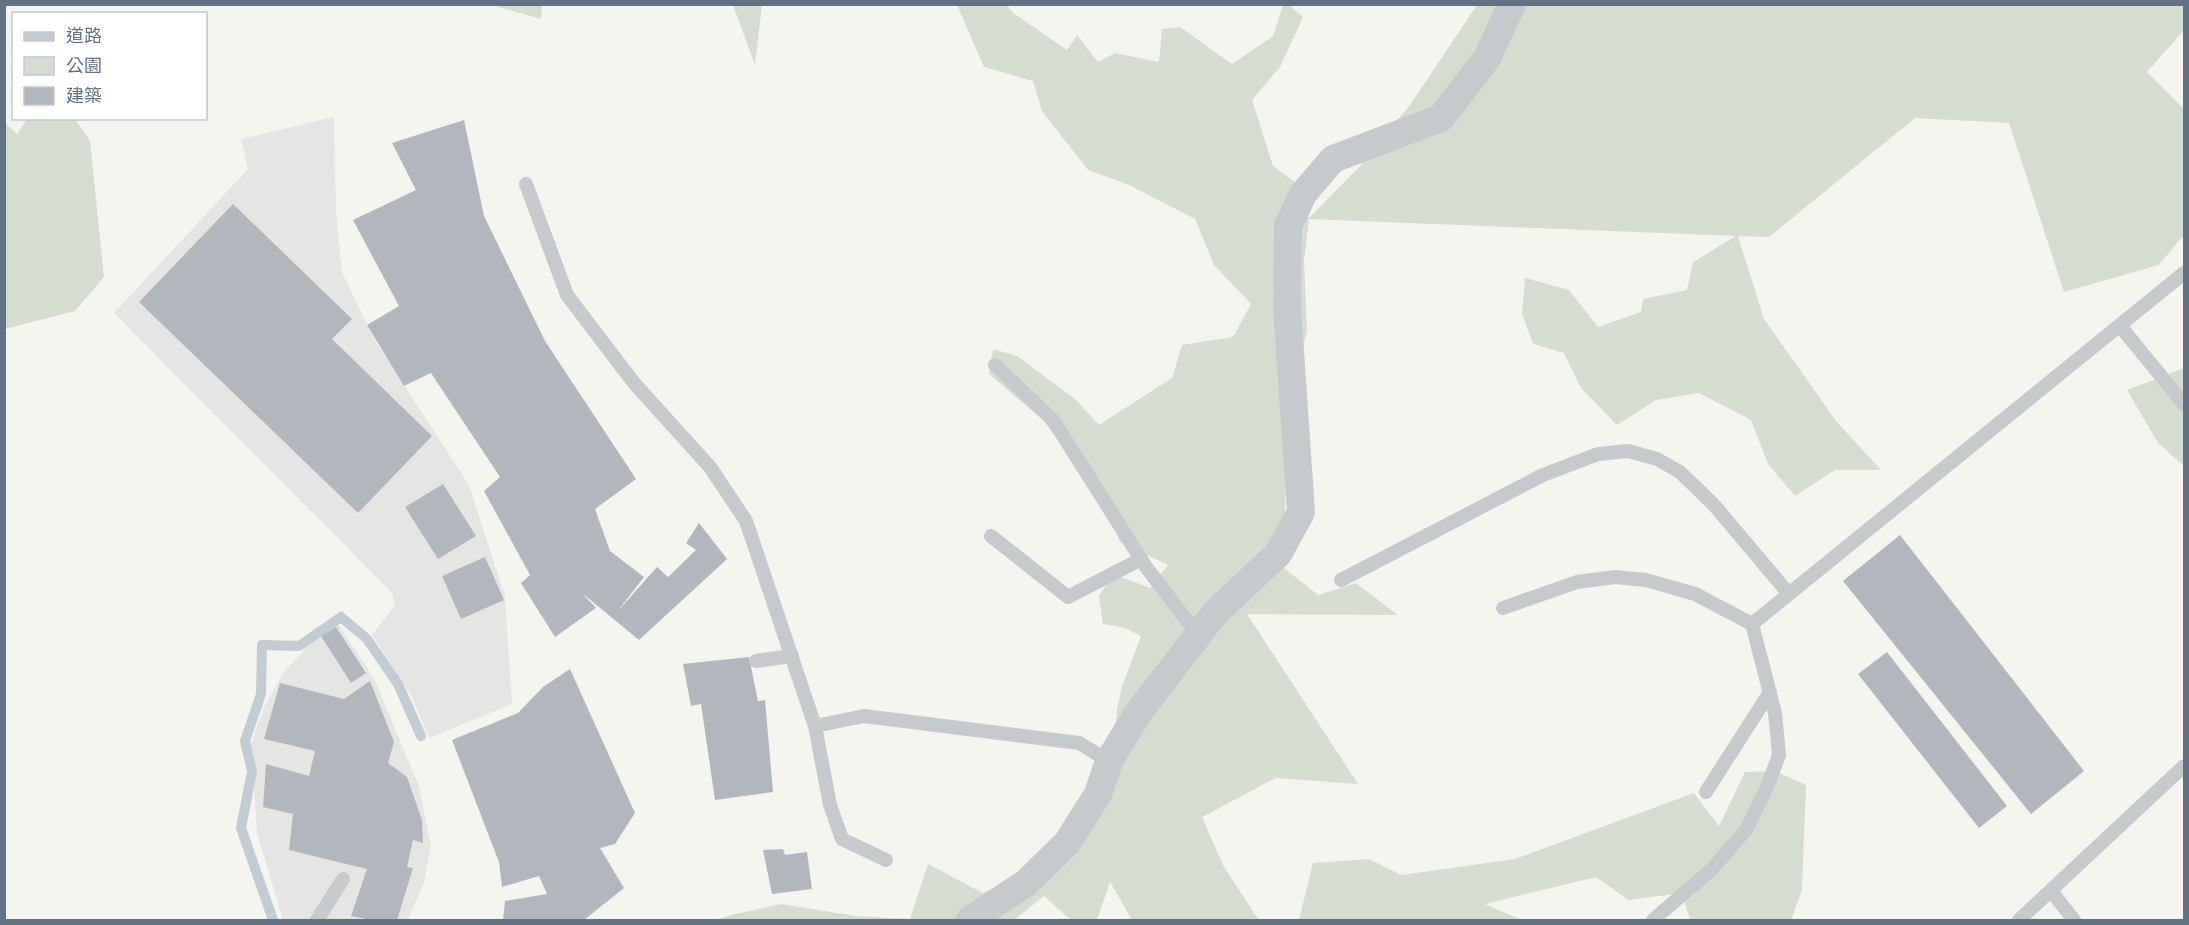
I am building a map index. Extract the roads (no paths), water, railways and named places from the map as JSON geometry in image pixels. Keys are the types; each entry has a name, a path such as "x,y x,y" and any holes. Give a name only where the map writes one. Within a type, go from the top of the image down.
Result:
{"street":[{"path":"970,921 1026,883 1067,843 1098,794 1109,761 1138,713 1215,613 1278,554 1301,512 1287,307 1288,226 1303,194 1333,159 1440,118 1487,58 1512,4"}],"lane":[{"path":"526,184 567,295 634,383 710,467 746,520 815,726 830,805 842,839 886,860"},
{"path":"1752,624 2184,273"},
{"path":"2120,326 2184,404"},
{"path":"995,365 1053,420 1141,559 1198,635"},
{"path":"1341,580 1543,475 1598,454 1628,451 1657,459 1680,472 1714,505 1789,594"},
{"path":"991,536 1068,597 1141,559"},
{"path":"1503,608 1577,582 1615,577 1646,580 1695,594 1752,624 1775,713 1779,755 1768,785 1746,830 1712,869 1653,921"},
{"path":"756,661 792,656"},
{"path":"1706,792 1770,692"},
{"path":"815,726 864,716 875,717 1079,743 1109,761"},
{"path":"2019,921 2184,766"},
{"path":"317,921 343,879"},
{"path":"2051,891 2074,921"}],"waterway":[{"path":"273,920 241,828 252,771 245,741 261,694 262,645 299,646 341,617 367,639 398,684 421,736"}]}
